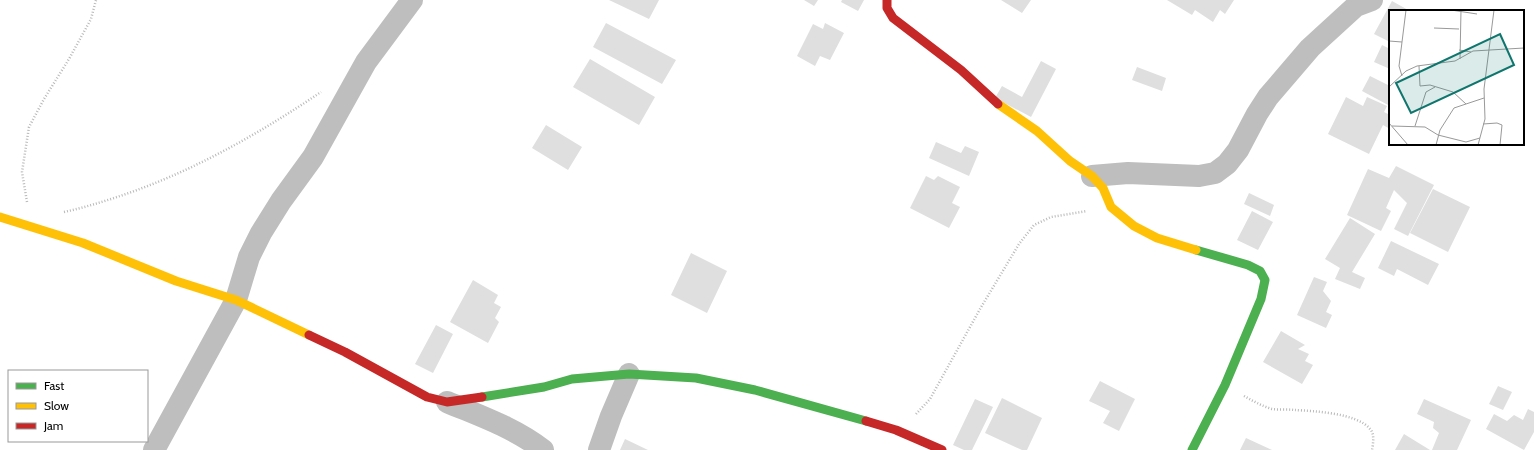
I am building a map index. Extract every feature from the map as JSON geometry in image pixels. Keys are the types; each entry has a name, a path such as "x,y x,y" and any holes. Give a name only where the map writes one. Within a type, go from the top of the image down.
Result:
{"street":[{"path":"154,450 236,300 249,257 261,233 281,201 312,158 366,62 412,0"},
{"path":"888,0 887,8 893,18 961,70 1002,108 1037,131 1070,161 1092,176 1103,188 1111,207 1134,226 1157,238 1233,262 1248,265 1260,270 1265,280 1261,299 1225,385 1192,450"},
{"path":"1092,176 1128,173 1199,176 1215,173 1228,164 1238,150 1268,97 1310,48 1356,6 1372,0"},
{"path":"0,217 83,243 176,281 236,300 345,352 427,397 447,402 500,424 530,440 544,450"},
{"path":"447,402 544,387 572,379 629,374 696,378 755,390 823,408 896,430 942,450"},
{"path":"599,450 611,416 629,374"}],"path":[{"path":"12,221 29,218 22,172 29,127 44,98 69,59 91,19 96,0"},
{"path":"58,213 80,209 146,187 216,156 281,120 327,89"},
{"path":"896,430 911,420 930,399 1019,244 1034,225 1051,216 1111,207"},
{"path":"1225,385 1258,404 1273,409 1325,413 1353,418 1371,430 1373,438 1372,450"}],"building":[{"path":"609,0 659,0 649,19"},
{"path":"804,0 818,0 814,6"},
{"path":"842,0 864,0 858,11 841,2"},
{"path":"1001,0 1031,0 1022,13"},
{"path":"1167,0 1234,0 1225,14 1220,10 1213,22 1195,10 1192,15"},
{"path":"1392,1 1408,10 1389,10 1389,42 1374,34"},
{"path":"606,23 676,60 662,84 593,47"},
{"path":"825,23 844,33 830,60 820,56 815,66 797,56 813,24 823,29"},
{"path":"1382,45 1389,48 1389,69 1374,62"},
{"path":"590,59 655,97 639,125 573,87"},
{"path":"1041,61 1056,69 1031,117 995,98 1002,86 1022,97"},
{"path":"1137,67 1166,78 1162,91 1132,80"},
{"path":"1370,76 1389,86 1389,105 1362,91"},
{"path":"1346,97 1363,106 1367,97 1387,106 1384,112 1389,114 1389,128 1383,125 1369,154 1328,134"},
{"path":"546,125 582,147 568,170 532,148"},
{"path":"936,142 961,153 965,146 979,152 969,176 929,158"},
{"path":"1396,166 1434,185 1408,236 1394,229 1407,203 1394,190 1386,208 1391,211 1381,231 1347,215 1368,169 1389,178"},
{"path":"926,176 934,180 938,176 960,187 952,203 960,207 949,228 910,208"},
{"path":"1433,189 1470,207 1448,252 1410,233"},
{"path":"1249,193 1274,205 1270,216 1244,204"},
{"path":"1252,211 1273,222 1258,250 1237,240"},
{"path":"1350,218 1375,234 1352,272 1365,278 1360,289 1335,279 1340,268 1325,259"},
{"path":"1391,241 1439,264 1428,285 1397,269 1394,276 1378,268"},
{"path":"691,253 727,271 707,313 671,295"},
{"path":"1314,277 1327,282 1323,291 1331,301 1326,312 1332,315 1326,328 1297,315"},
{"path":"473,280 498,295 494,303 501,307 495,318 499,322 488,343 450,322"},
{"path":"436,325 453,334 433,373 415,364"},
{"path":"1281,331 1305,345 1298,349 1309,354 1305,361 1313,365 1302,384 1263,362"},
{"path":"1100,381 1135,399 1119,431 1103,423 1110,411 1089,401"},
{"path":"1498,386 1512,392 1503,410 1489,404"},
{"path":"1002,398 1042,418 1027,450 1022,450 985,433"},
{"path":"975,399 993,407 972,450 964,450 953,445"},
{"path":"1424,399 1471,420 1457,450 1432,450 1439,433 1433,428 1434,422 1417,414"},
{"path":"1528,409 1534,412 1534,432 1524,450 1486,429 1494,414 1507,421 1514,415 1523,420"},
{"path":"1404,434 1430,450 1395,450"},
{"path":"1246,438 1272,450 1240,450"},
{"path":"625,439 648,450 620,450"}],"traffic: fast":[{"path":"1192,450 1225,385 1261,299 1265,280 1260,271 1248,265 1196,250"},
{"path":"482,397 544,387 572,379 629,374 696,378 755,390 866,421"}],"traffic: slow":[{"path":"998,104 1037,131 1070,161 1092,176 1103,188 1111,207 1134,226 1157,238 1196,250"},
{"path":"0,217 83,243 176,281 236,300 309,335"}],"traffic: jam":[{"path":"887,0 887,8 893,18 961,70 998,104"},
{"path":"309,335 345,352 427,397 447,402 482,397"},
{"path":"866,421 896,430 942,450"}]}
